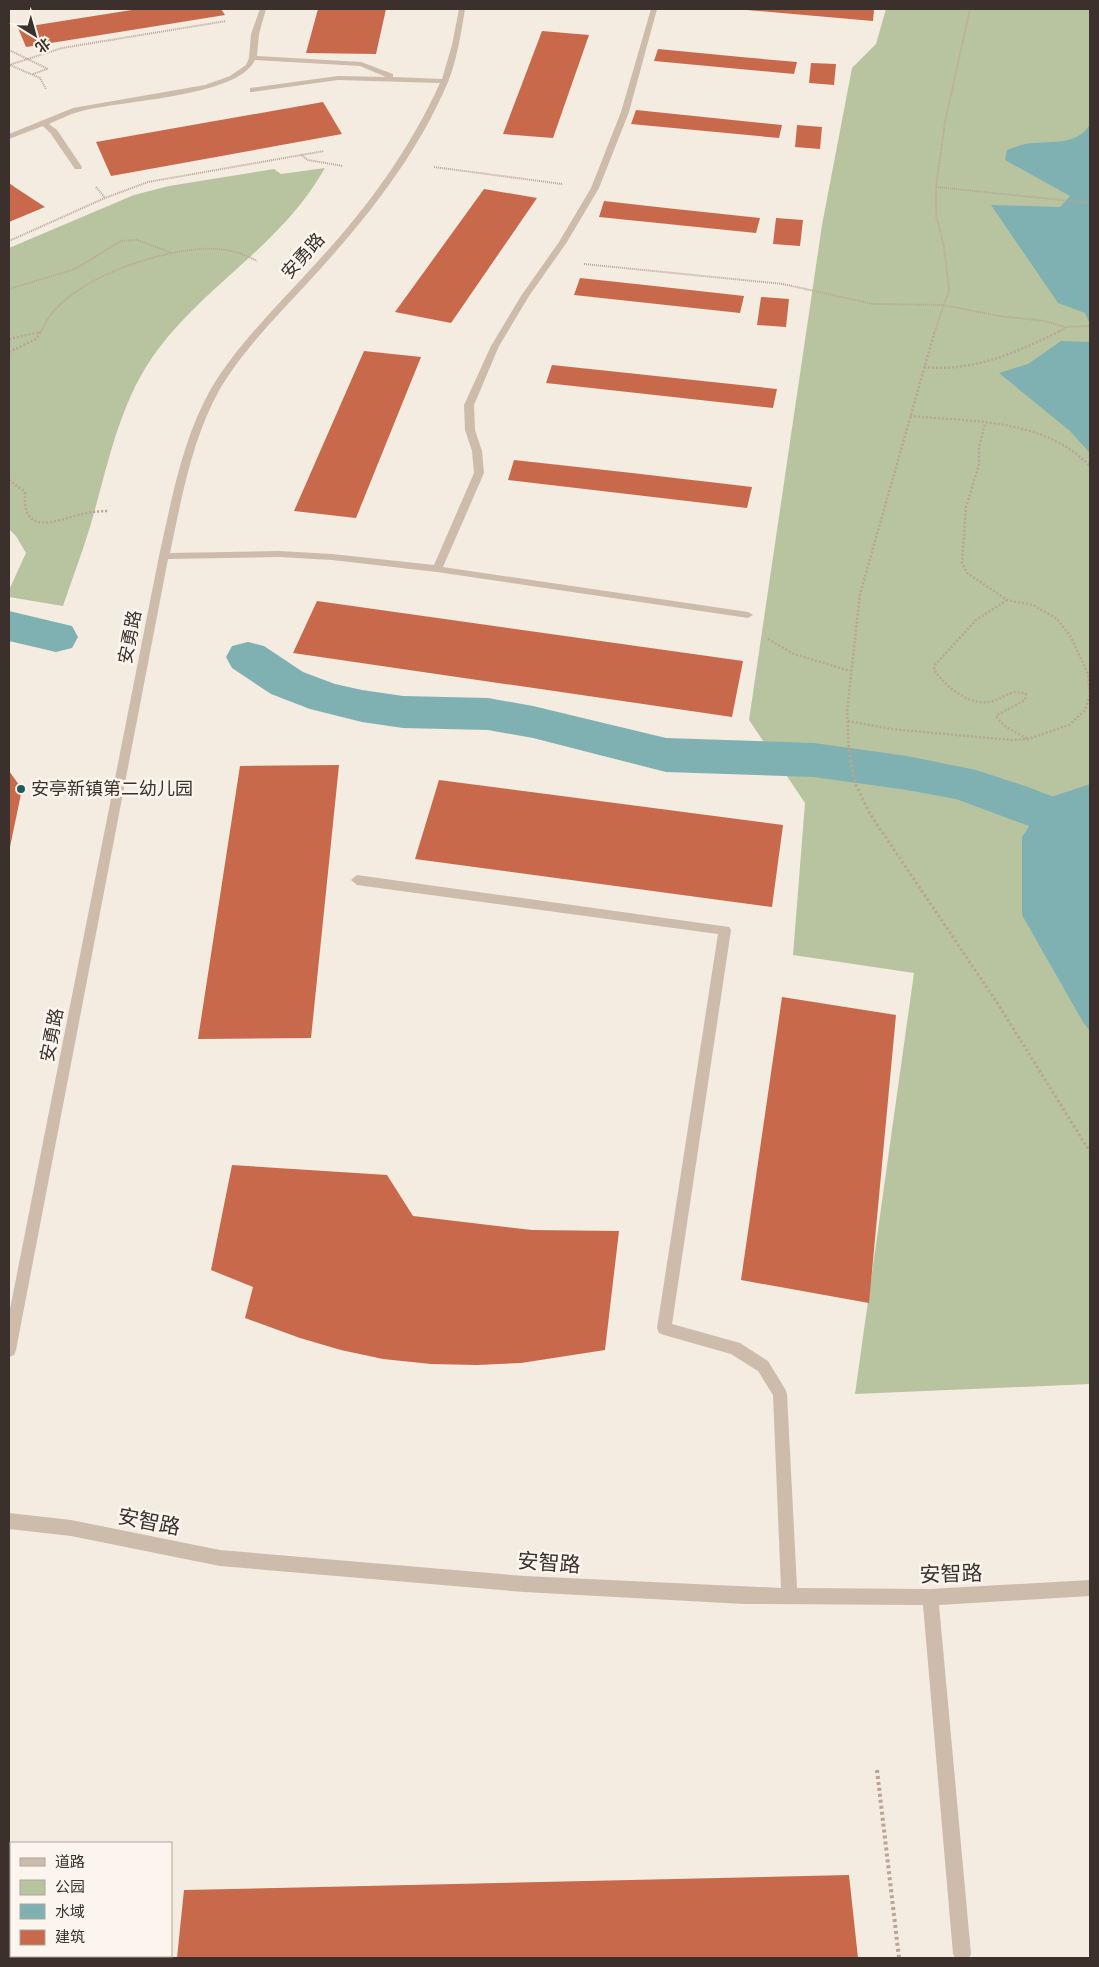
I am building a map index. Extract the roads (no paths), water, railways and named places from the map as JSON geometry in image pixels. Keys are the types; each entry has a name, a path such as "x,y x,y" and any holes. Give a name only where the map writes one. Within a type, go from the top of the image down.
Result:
{"street":[{"name":"安勇路","path":"9,1350 164,556 190,444 217,387 267,321 325,259 379,194 400,162 434,107 445,81 462,9"},
{"path":"437,569 479,473 477,451 470,430 469,405 494,346 595,188 625,112 654,9"},
{"path":"9,137 76,110 98,104 221,83 240,74 249,66 253,58 255,34 262,12"},
{"path":"253,58 361,64 398,78"},
{"path":"253,90 327,79 398,78 445,81"},
{"path":"44,123 54,132 78,167"},
{"path":"164,556 279,554 323,556 437,569 748,615"},
{"path":"356,880 725,930 664,1328 735,1348 763,1366 780,1394 789,1596"},
{"name":"安智路","path":"9,1521 71,1528 220,1558 524,1584 744,1596 930,1597 1090,1588"},
{"path":"930,1597 947,1769 962,1954"}],"water":[{"path":"1090,124 1090,324 1085,313 1058,303 991,205 1060,207 1070,196 1005,160 1007,150 1026,144 1070,139 1085,131"},
{"path":"1061,341 1090,342 1090,453 1070,431 999,373 1028,364"},
{"path":"1090,784 1090,1031 1022,915 1022,837 1048,798"}],"waterway":[{"path":"9,626 56,637"},
{"path":"248,657 287,683 326,698 362,706 403,712 488,714 533,722 666,755 814,760 907,773 959,782 1011,799 1075,825"}],"place":[{"name":"安亭新镇第二幼儿园","path":"21,789"}]}
